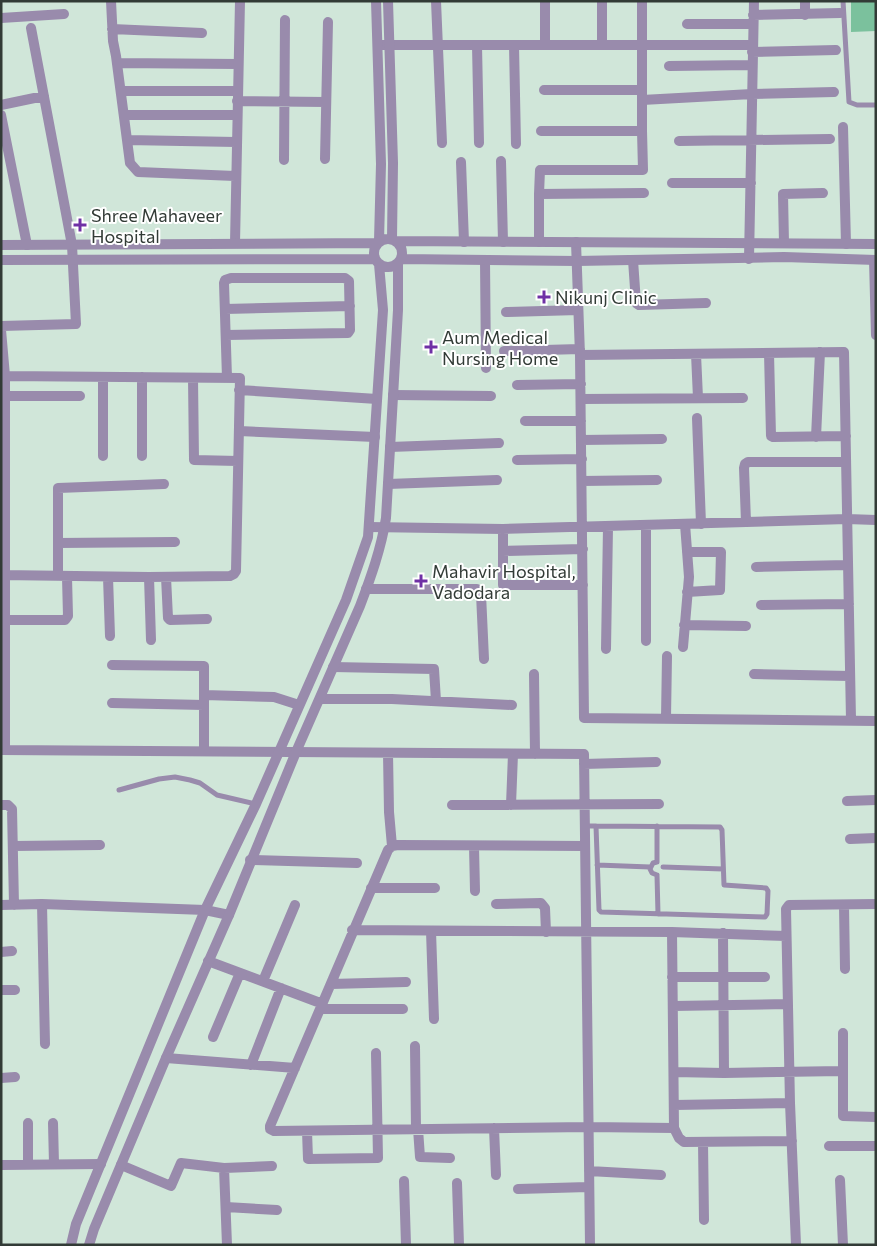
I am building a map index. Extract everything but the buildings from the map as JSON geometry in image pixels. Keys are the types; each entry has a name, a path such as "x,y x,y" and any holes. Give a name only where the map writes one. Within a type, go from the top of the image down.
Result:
{"street":[{"path":"111,1 113,41 130,163 138,172 235,176"},
{"path":"235,243 240,1"},
{"path":"71,1245 76,1224 205,910 256,804 300,705 346,600 365,545 369,527 383,310 374,250 378,242 381,164 376,1"},
{"path":"89,1245 166,1058 334,667 366,589 382,541 388,484 399,261 402,249 394,240 388,1"},
{"path":"436,1 442,143"},
{"path":"545,1 545,45"},
{"path":"602,1 602,45"},
{"path":"539,242 540,170 643,170 642,1"},
{"path":"749,259 754,1"},
{"path":"805,1 805,15"},
{"path":"687,24 840,13"},
{"path":"1,18 64,14"},
{"path":"284,160 285,20"},
{"path":"325,158 328,22"},
{"path":"1,326 76,324 72,245 32,28"},
{"path":"112,29 202,33"},
{"path":"378,45 643,45 836,50"},
{"path":"477,45 479,143"},
{"path":"514,45 516,144"},
{"path":"117,63 238,64"},
{"path":"669,66 752,65"},
{"path":"544,90 642,95 834,92"},
{"path":"120,91 238,96 284,102 326,102"},
{"path":"1,105 44,96"},
{"path":"1,115 27,246"},
{"path":"124,115 237,115"},
{"path":"843,127 846,244"},
{"path":"541,131 642,131"},
{"path":"679,141 830,139"},
{"path":"127,140 236,142"},
{"path":"501,161 503,242"},
{"path":"460,162 464,242"},
{"path":"672,183 751,183"},
{"path":"540,194 644,193"},
{"path":"784,243 783,194 823,193"},
{"path":"1,245 378,242 394,240 876,244"},
{"path":"576,242 582,440 584,718 876,721"},
{"path":"1,260 377,261 390,267 399,261 577,261 784,257 875,260 876,335"},
{"path":"485,260 486,368"},
{"path":"633,260 636,304 706,303"},
{"path":"226,335 348,333 350,330 349,281 345,278 231,278 225,280 224,283 227,378"},
{"path":"225,310 350,306"},
{"path":"506,312 578,310"},
{"path":"1,330 5,396 3,428 3,575 6,620 3,750 584,754 586,805 591,826 585,846 590,1245"},
{"path":"504,351 696,354 844,352 851,720"},
{"path":"816,436 820,352"},
{"path":"769,353 771,436 846,436"},
{"path":"696,354 698,398"},
{"path":"3,575 149,578 230,576 234,574 236,571 240,378 103,377 4,380"},
{"path":"103,377 103,456"},
{"path":"142,377 142,456"},
{"path":"193,378 194,460 238,461"},
{"path":"518,385 581,384"},
{"path":"239,390 377,399"},
{"path":"393,395 491,396"},
{"path":"5,396 80,396"},
{"path":"581,399 743,398"},
{"path":"698,418 701,524"},
{"path":"525,421 581,420"},
{"path":"239,431 375,437"},
{"path":"582,440 662,439"},
{"path":"390,447 499,444"},
{"path":"517,460 582,459"},
{"path":"746,522 744,468 748,462 846,462"},
{"path":"388,484 497,480"},
{"path":"582,481 657,480"},
{"path":"6,620 65,620 68,616 58,543 58,488 164,484"},
{"path":"369,527 583,528 847,519 876,520"},
{"path":"683,647 689,576 685,524"},
{"path":"646,526 646,641"},
{"path":"606,649 608,527"},
{"path":"504,529 503,585 583,585"},
{"path":"58,543 175,542"},
{"path":"503,552 583,548"},
{"path":"687,552 721,552 720,590 687,592"},
{"path":"756,567 848,565"},
{"path":"108,576 110,636"},
{"path":"166,577 170,620 207,619"},
{"path":"149,578 150,640"},
{"path":"366,589 480,590 484,659"},
{"path":"761,605 849,604"},
{"path":"684,625 746,626"},
{"path":"666,718 667,656"},
{"path":"112,665 204,666 204,750"},
{"path":"334,667 434,668 436,701"},
{"path":"534,674 535,754"},
{"path":"754,674 850,676"},
{"path":"112,703 274,697 300,705"},
{"path":"320,699 436,701 512,705"},
{"path":"388,753 389,812 392,846"},
{"path":"511,805 514,754"},
{"path":"584,764 656,762"},
{"path":"847,801 876,800"},
{"path":"1,804 8,805 12,809 14,905"},
{"path":"452,805 659,804"},
{"path":"850,839 876,838"},
{"path":"13,846 100,845"},
{"path":"585,846 392,846 388,850 352,930 270,1129 274,1131 307,1131 588,1127 674,1128"},
{"path":"474,846 475,892"},
{"path":"250,860 357,864"},
{"path":"371,888 435,888"},
{"path":"1,905 42,904 205,910 229,915"},
{"path":"42,904 45,1044"},
{"path":"496,904 541,904 545,908 546,932"},
{"path":"796,1245 790,1103 787,906 876,904"},
{"path":"263,981 295,905"},
{"path":"844,905 845,969"},
{"path":"352,930 672,932 786,936"},
{"path":"432,931 434,1019"},
{"path":"672,932 674,1128 679,1138 684,1142 792,1141"},
{"path":"723,933 724,1073"},
{"path":"208,962 263,981 322,1006 403,1009"},
{"path":"213,1038 240,973"},
{"path":"672,977 765,977"},
{"path":"331,984 406,982"},
{"path":"251,1065 281,988"},
{"path":"1,990 15,990"},
{"path":"673,1006 788,1004"},
{"path":"843,1033 843,1116 876,1117"},
{"path":"415,1046 417,1129 420,1157 450,1158"},
{"path":"307,1131 308,1159 376,1159 378,1157 376,1052"},
{"path":"166,1058 295,1068"},
{"path":"674,1072 842,1071"},
{"path":"1,1078 14,1077"},
{"path":"674,1105 790,1103"},
{"path":"28,1123 28,1165"},
{"path":"53,1123 54,1164"},
{"path":"494,1128 496,1175"},
{"path":"703,1142 704,1220"},
{"path":"829,1146 876,1146"},
{"path":"121,1165 171,1186 181,1163 224,1168 272,1166"},
{"path":"1,1165 101,1164"},
{"path":"224,1168 227,1245"},
{"path":"589,1171 661,1175"},
{"path":"840,1180 843,1245"},
{"path":"404,1181 406,1245"},
{"path":"457,1183 459,1245"},
{"path":"518,1189 588,1187"},
{"path":"226,1207 277,1210"}],"lane":[{"path":"843,1 849,102 857,105 876,105"},
{"path":"119,790 159,779 175,777 200,783 217,795 256,804"},
{"path":"591,826 720,827 722,830 724,884 726,887 767,890 766,916 599,911 597,865 591,826"},
{"path":"657,826 657,862"},
{"path":"597,865 650,867 653,863 657,862"},
{"path":"657,862 663,867 723,869"},
{"path":"650,867 652,873 657,875"},
{"path":"657,875 662,873 663,867"},
{"path":"657,875 658,914"}],"green space":[{"path":"851,1 876,1 876,31 851,32"}],"place":[{"name":"Shree Mahaveer Hospital","path":"80,225"},
{"name":"Nikunj Clinic","path":"544,297"},
{"name":"Aum Medical Nursing Home","path":"431,347"},
{"name":"Mahavir Hospital, Vadodara","path":"421,581"}]}
